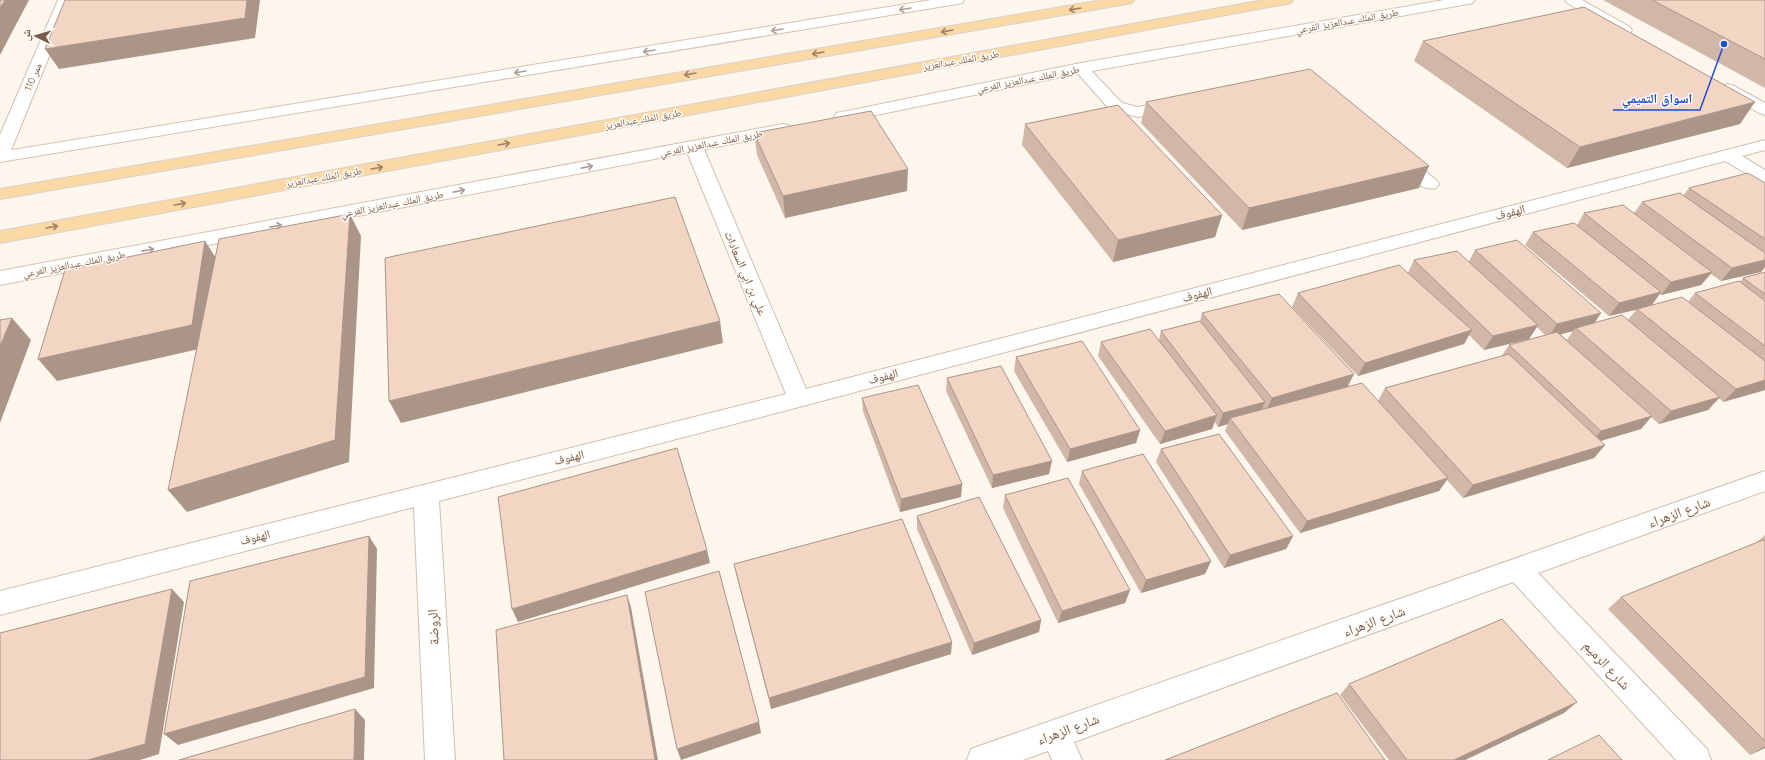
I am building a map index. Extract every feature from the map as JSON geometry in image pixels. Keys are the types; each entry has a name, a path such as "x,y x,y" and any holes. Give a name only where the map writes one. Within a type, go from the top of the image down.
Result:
{"main road":[{"path":"0,194 1127,0"},
{"name":"طريق الملك عبدالعزيز","path":"0,238 1286,0"}],"street":[{"name":"110 ممر","path":"0,156 65,0"},
{"path":"0,156 957,0"},
{"name":"طريق الملك عبدالعزيز الفرعي","path":"826,120 1081,68 1468,0"},
{"path":"1572,0 1634,36"},
{"path":"1081,68 1116,107 1138,112 1185,102"},
{"path":"1717,83 1765,110"},
{"name":"طريق الملك عبدالعزيز الفرعي","path":"0,278 694,147 795,126"},
{"name":"الهفوف","path":"0,603 799,399 1765,146"},
{"name":"علي بن ابي السعادات","path":"694,147 799,399"},
{"path":"1388,149 1430,184"},
{"path":"1728,155 1765,177"},
{"name":"شارع الزهراء","path":"982,760 1765,481"},
{"name":"الروضة","path":"426,494 440,760"},
{"name":"شارع الرميم","path":"1518,570 1696,760"},
{"path":"1054,734 1067,760"}],"building":[{"path":"0,0 5,0 0,8"},
{"path":"65,0 247,0 245,18 45,49"},
{"path":"1652,0 1765,0 1765,59"},
{"path":"1584,7 1755,102 1580,147 1423,41"},
{"path":"1310,69 1429,166 1249,208 1146,102"},
{"path":"1118,105 1222,215 1118,240 1025,124"},
{"path":"871,111 908,169 783,196 754,133"},
{"path":"1748,173 1765,183 1765,239 1689,188"},
{"path":"1680,193 1765,253 1765,260 1732,268 1642,202"},
{"path":"675,197 720,321 389,401 385,258"},
{"path":"1623,205 1712,272 1671,282 1584,213"},
{"path":"350,214 335,440 168,490 219,239"},
{"path":"1574,223 1661,292 1619,303 1533,232"},
{"path":"1517,240 1601,313 1557,324 1475,250"},
{"path":"205,241 192,325 38,359 65,270"},
{"path":"1457,251 1538,325 1493,336 1414,260"},
{"path":"1399,265 1472,330 1365,363 1298,293"},
{"path":"1765,272 1765,294 1743,278"},
{"path":"1739,281 1765,301 1765,346 1695,293"},
{"path":"1279,294 1354,374 1272,398 1202,313"},
{"path":"1682,297 1765,361 1765,380 1736,389 1637,309"},
{"path":"1622,315 1720,397 1671,411 1576,328"},
{"path":"12,318 0,346 0,320"},
{"path":"1200,321 1265,402 1223,413 1161,331"},
{"path":"1150,329 1217,415 1165,431 1101,342"},
{"path":"1557,332 1652,416 1601,431 1509,345"},
{"path":"1082,341 1140,430 1070,449 1016,357"},
{"path":"1509,354 1605,445 1473,485 1385,388"},
{"path":"1001,366 1052,461 993,475 947,378"},
{"path":"1362,383 1448,478 1307,521 1230,418"},
{"path":"918,385 962,484 901,499 862,398"},
{"path":"1219,434 1293,536 1230,555 1161,449"},
{"path":"677,448 707,550 512,609 498,497"},
{"path":"1143,454 1211,561 1146,580 1082,471"},
{"path":"1068,478 1130,590 1062,611 1005,495"},
{"path":"979,497 1041,620 974,643 917,516"},
{"path":"902,519 952,642 769,698 734,564"},
{"path":"369,536 365,677 164,734 190,581"},
{"path":"1763,540 1765,542 1765,741 1621,597"},
{"path":"719,571 759,722 677,749 645,592"},
{"path":"172,589 145,744 88,760 0,760 0,633"},
{"path":"627,595 655,760 504,760 496,630"},
{"path":"1502,619 1577,702 1454,760 1407,760 1349,684"},
{"path":"1337,693 1385,760 1165,760"},
{"path":"355,709 354,760 179,760"},
{"path":"1599,735 1622,760 1548,760"}],"place":[{"name":"اسواق التميمي","path":"1724,44"}]}
